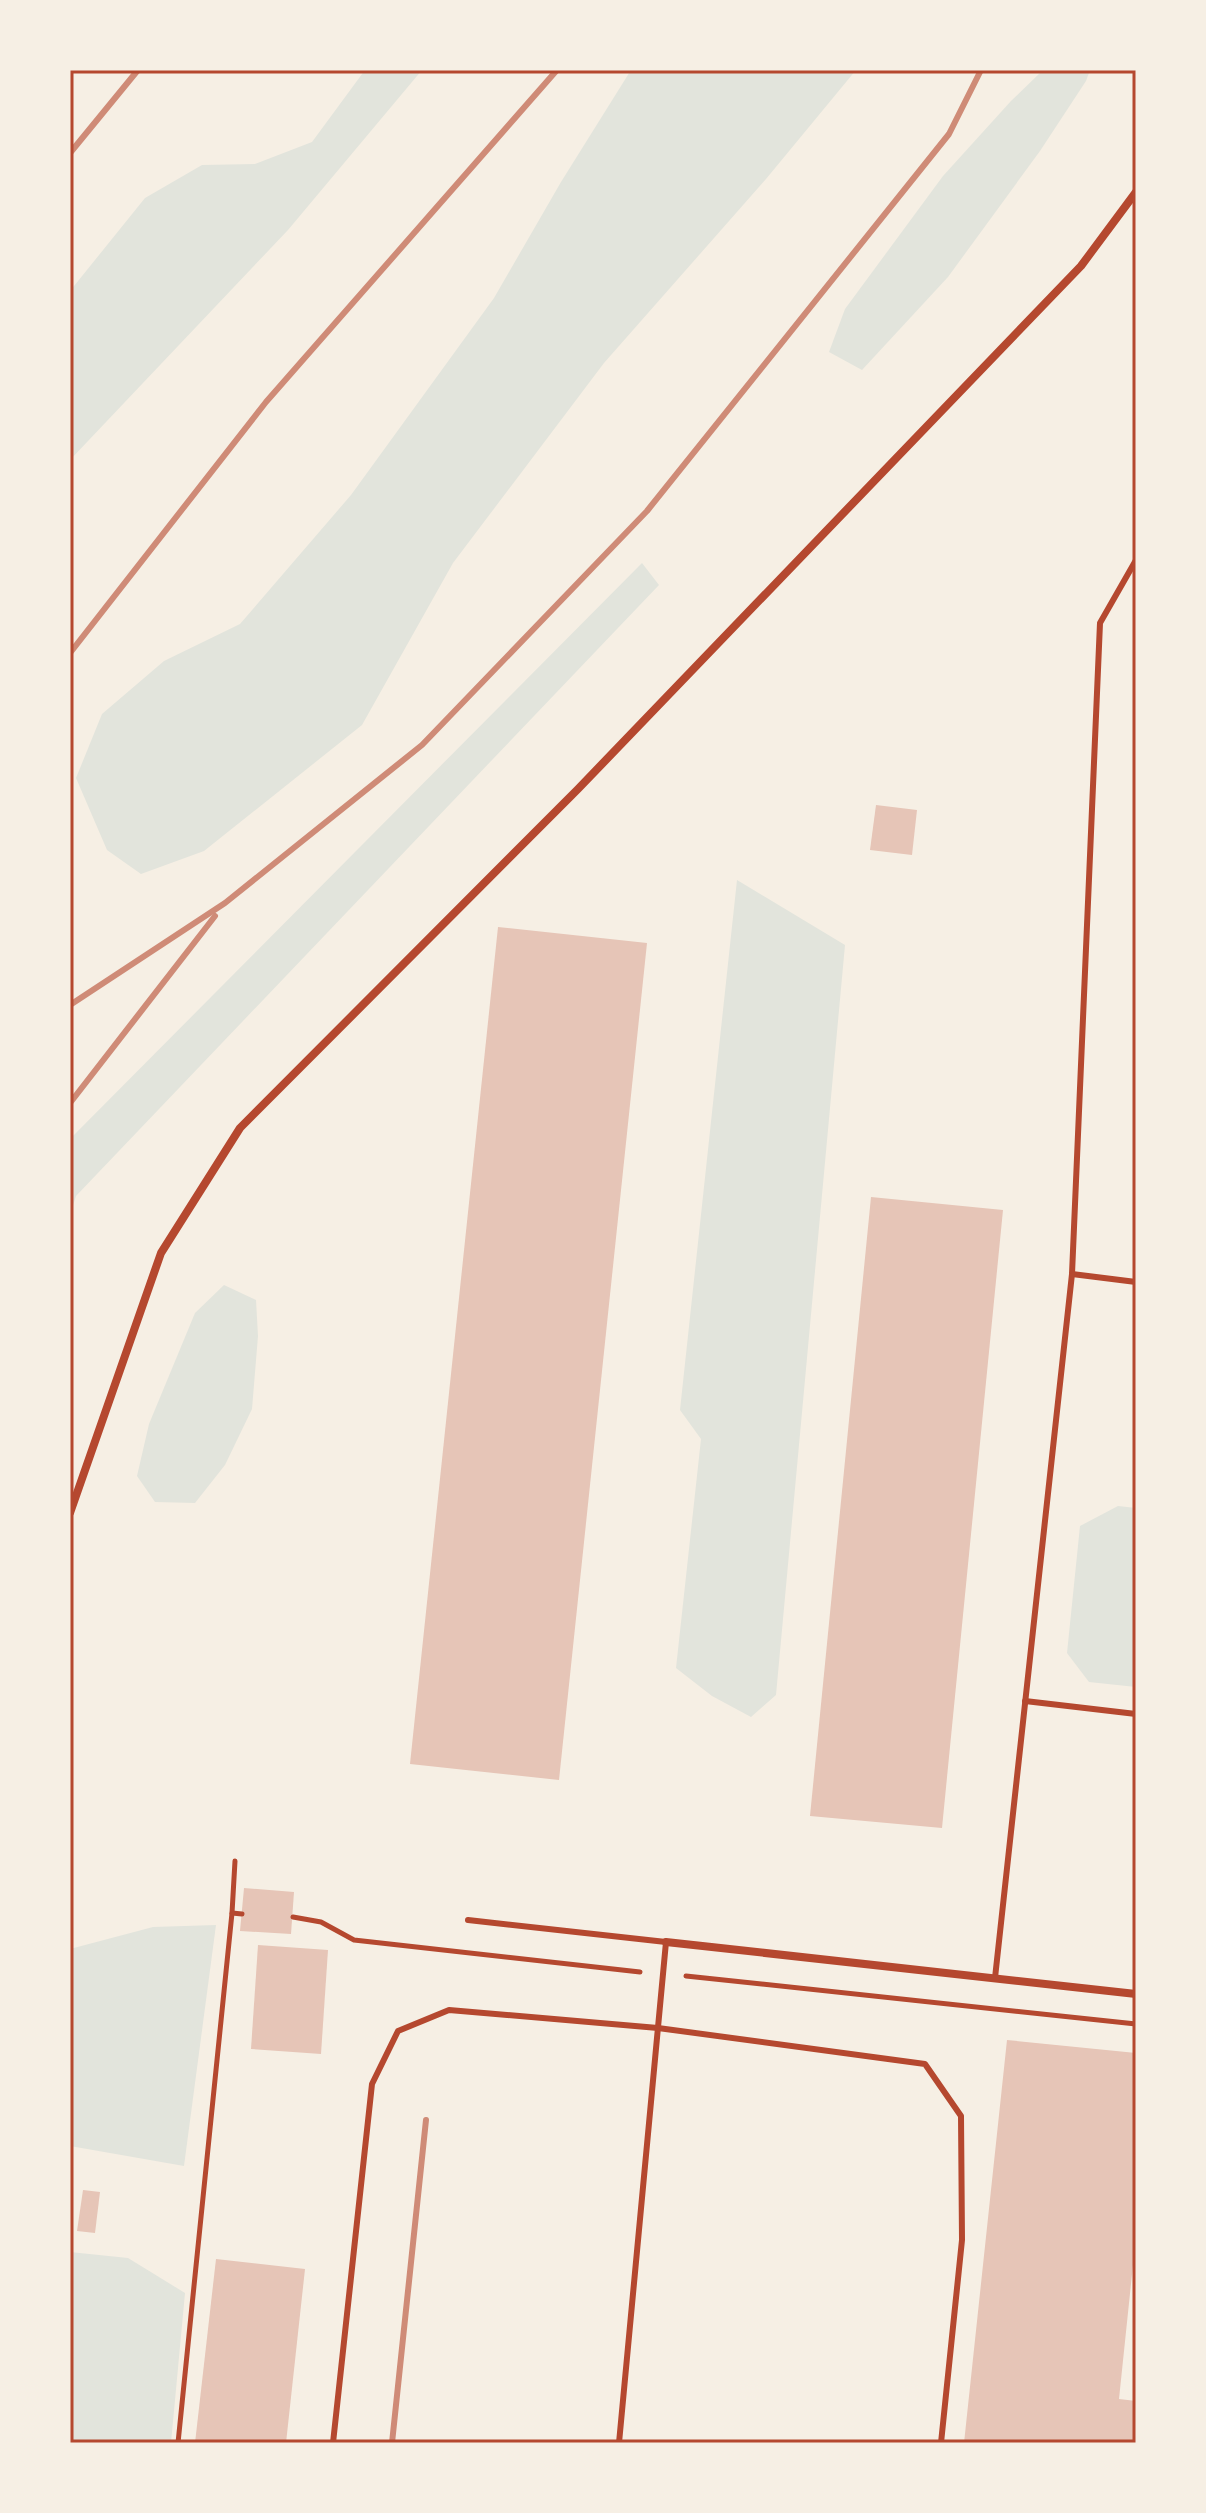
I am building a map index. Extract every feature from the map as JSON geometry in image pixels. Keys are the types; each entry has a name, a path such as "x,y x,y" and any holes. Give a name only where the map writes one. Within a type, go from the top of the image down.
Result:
{"street":[{"path":"70,1513 161,1253 240,1128 578,789 1081,266 1136,192"},
{"path":"666,1942 1136,1994"}],"lane":[{"path":"995,1978 1072,1274 1100,623 1136,560"},
{"path":"1072,1274 1136,1282"},
{"path":"1025,1701 1136,1714"},
{"path":"468,1920 666,1942 619,2443"},
{"path":"333,2443 372,2084 398,2031 449,2010 658,2028 925,2064 961,2116 962,2240 941,2443"}],"path":[{"path":"178,2443 235,1861"},
{"path":"232,1913 242,1914"},
{"path":"293,1917 321,1922 354,1940 1136,2024"}],"shaded area":[{"path":"365,70 422,70 288,230 70,460 70,291 145,198 202,165 255,164 312,142"},
{"path":"631,70 856,70 766,179 604,363 453,563 362,725 204,851 141,874 107,850 76,778 102,714 164,661 240,624 351,495 494,298"},
{"path":"1043,70 1090,70 1040,151 948,277 862,370 829,352 845,309 943,176"},
{"path":"642,563 659,585 76,1196 70,1215 70,1139"},
{"path":"737,880 845,945 776,1695 751,1717 712,1696 676,1668 701,1439 680,1410"},
{"path":"224,1285 256,1300 258,1336 252,1409 225,1465 195,1503 155,1502 137,1476 149,1424 195,1313"},
{"path":"1118,1506 1136,1508 1136,1687 1089,1682 1067,1653 1080,1526"},
{"path":"216,1925 184,2166 70,2146 70,1949 153,1927"},
{"path":"70,2252 128,2258 185,2293 171,2443 70,2443"}],"building":[{"path":"876,805 917,810 912,855 870,850"},
{"path":"498,927 647,943 559,1780 410,1764"},
{"path":"871,1197 1003,1210 942,1828 810,1816"},
{"path":"244,1888 294,1892 291,1934 240,1931"},
{"path":"258,1945 328,1950 321,2054 251,2049"},
{"path":"1007,2040 1136,2053 1136,2236 1119,2399 1136,2401 1136,2443 964,2443"},
{"path":"83,2190 100,2192 95,2233 77,2231"},
{"path":"216,2259 305,2269 286,2443 195,2443"}],"railway":[{"path":"70,153 138,70"},
{"path":"70,653 266,402 557,70"},
{"path":"70,1005 225,903 422,745 647,511 949,134 981,70"},
{"path":"70,1103 215,916"},
{"path":"392,2443 426,2120"}]}
